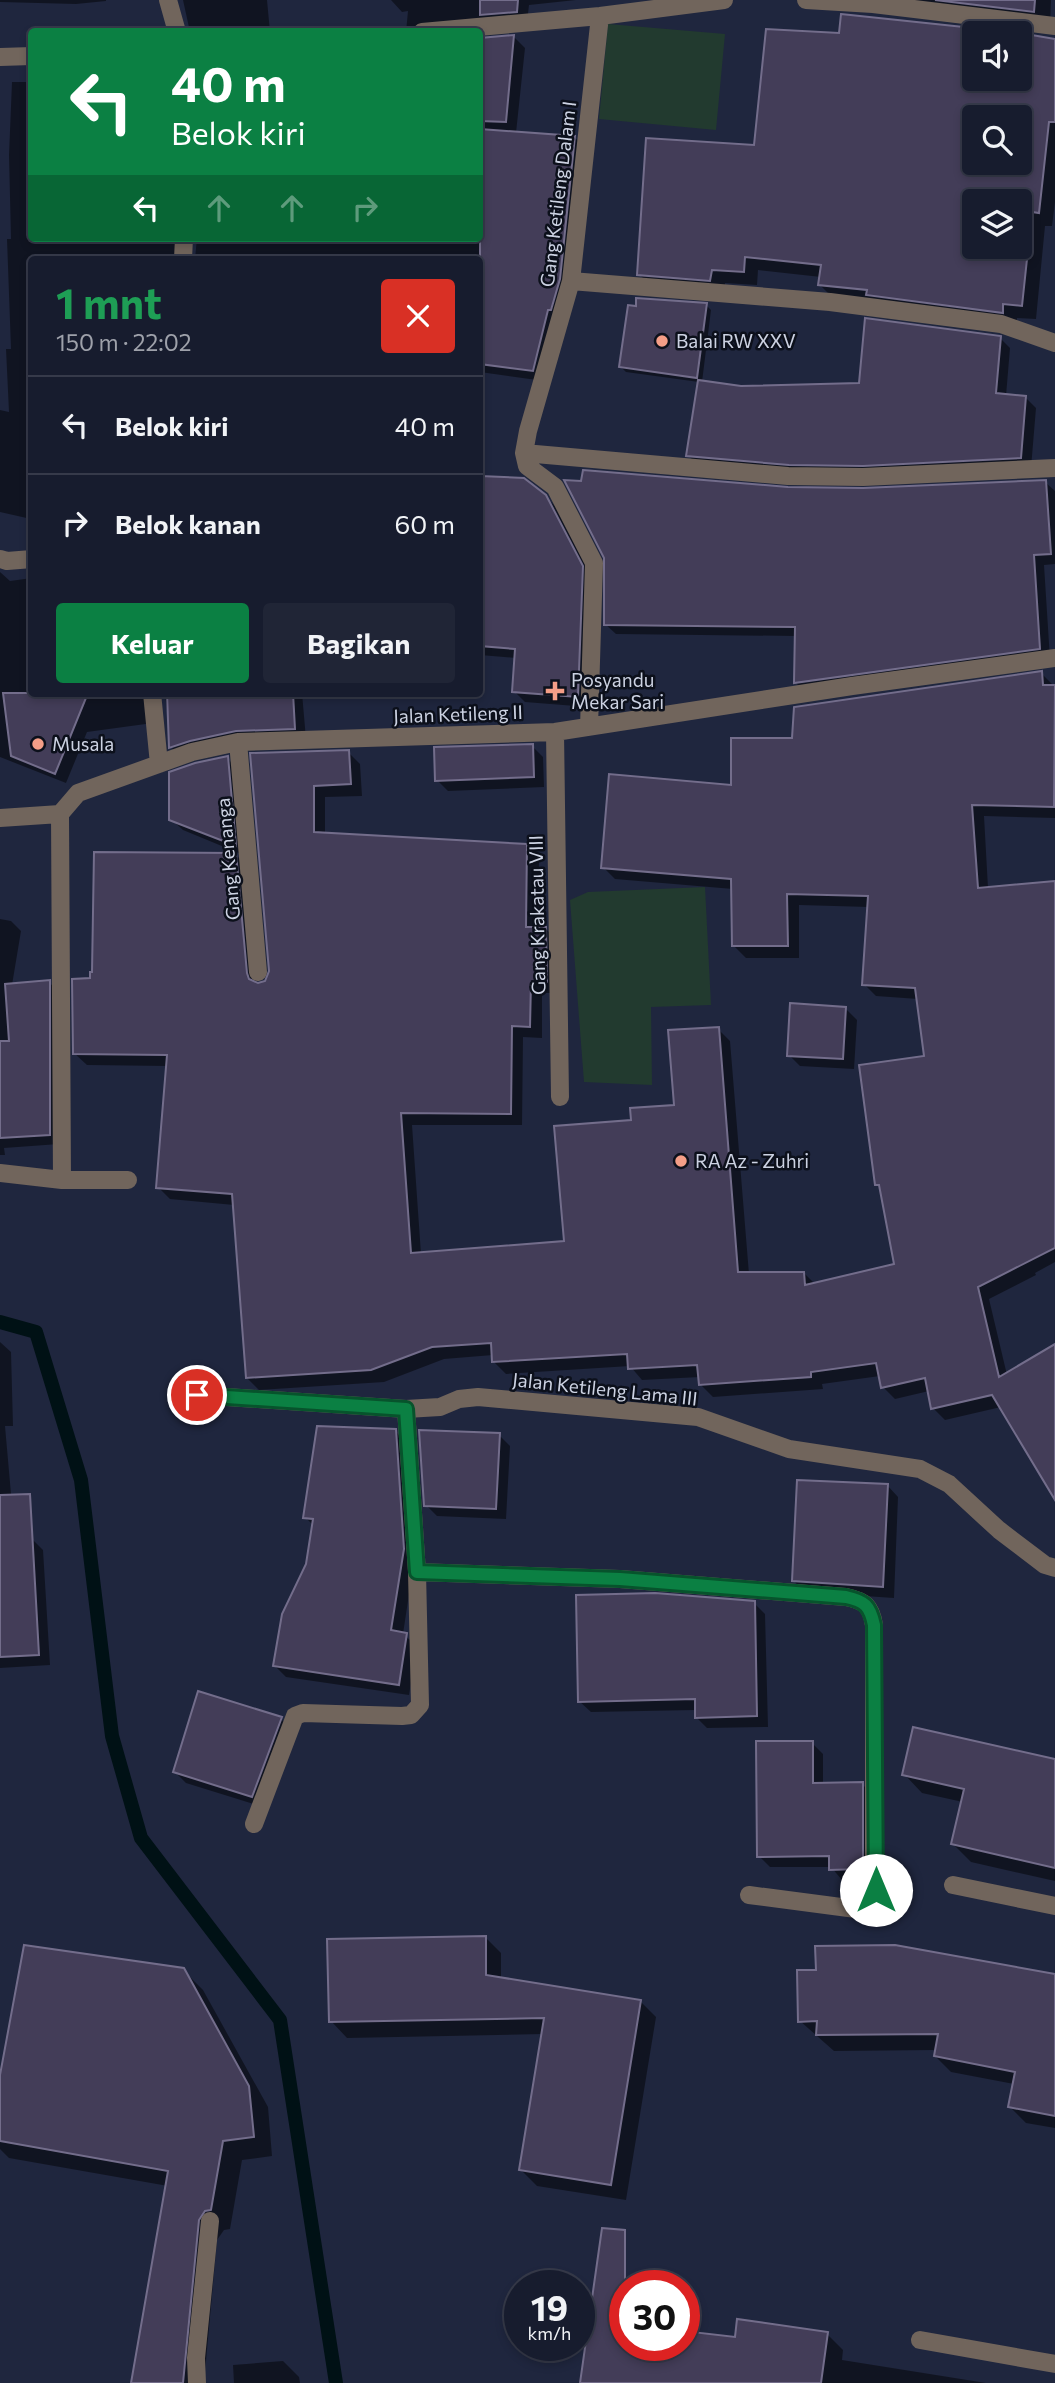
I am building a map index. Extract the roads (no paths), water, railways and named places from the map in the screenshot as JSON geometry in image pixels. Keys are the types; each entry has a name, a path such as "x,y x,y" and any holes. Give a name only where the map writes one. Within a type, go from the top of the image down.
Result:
{"street":[{"path":"168,0 176,28"},
{"path":"466,28 600,16 724,0"},
{"path":"806,0 873,4 1055,26"},
{"name":"Gang Ketileng Dalam I","path":"524,453 571,281 600,16"},
{"path":"0,57 28,56"},
{"path":"571,281 869,307 1001,324 1055,343"},
{"path":"589,727 594,563 555,487 527,466 524,453 788,476 876,477 1055,468"},
{"path":"0,559 28,559"},
{"name":"Jalan Ketileng II","path":"60,814 78,793 191,752 238,742 555,732 1055,658"},
{"path":"152,697 159,764"},
{"name":"Gang Krakatau VIII","path":"555,732 561,1097"},
{"name":"Gang Kenanga","path":"238,742 258,972"},
{"path":"0,818 60,814 62,1180"},
{"path":"0,1173 62,1180 128,1180"},
{"name":"Jalan Ketileng Lama III","path":"197,1395 406,1409 440,1407 459,1399 478,1397 698,1417 789,1449 920,1469 949,1484 999,1530 1045,1565 1055,1568"},
{"path":"254,1824 295,1716 303,1713 402,1716 411,1715 416,1710 421,1695 417,1572 406,1409"},
{"path":"417,1572 620,1579 846,1597 866,1604 871,1609 874,1625 874,1901 866,1908 856,1909 749,1895"},
{"path":"953,1885 1055,1906"},
{"path":"197,2383 196,2358 210,2221"},
{"path":"920,2340 1055,2364"}],"waterway":[{"path":"0,1322 36,1332 81,1480 112,1736 141,1838 280,2020 336,2383"}],"place":[{"name":"Balai RW XXV","path":"662,341"},
{"name":"Posyandu Mekar Sari","path":"555,691"},
{"name":"Musala","path":"38,744"},
{"name":"RA Az - Zuhri","path":"681,1161"}]}
